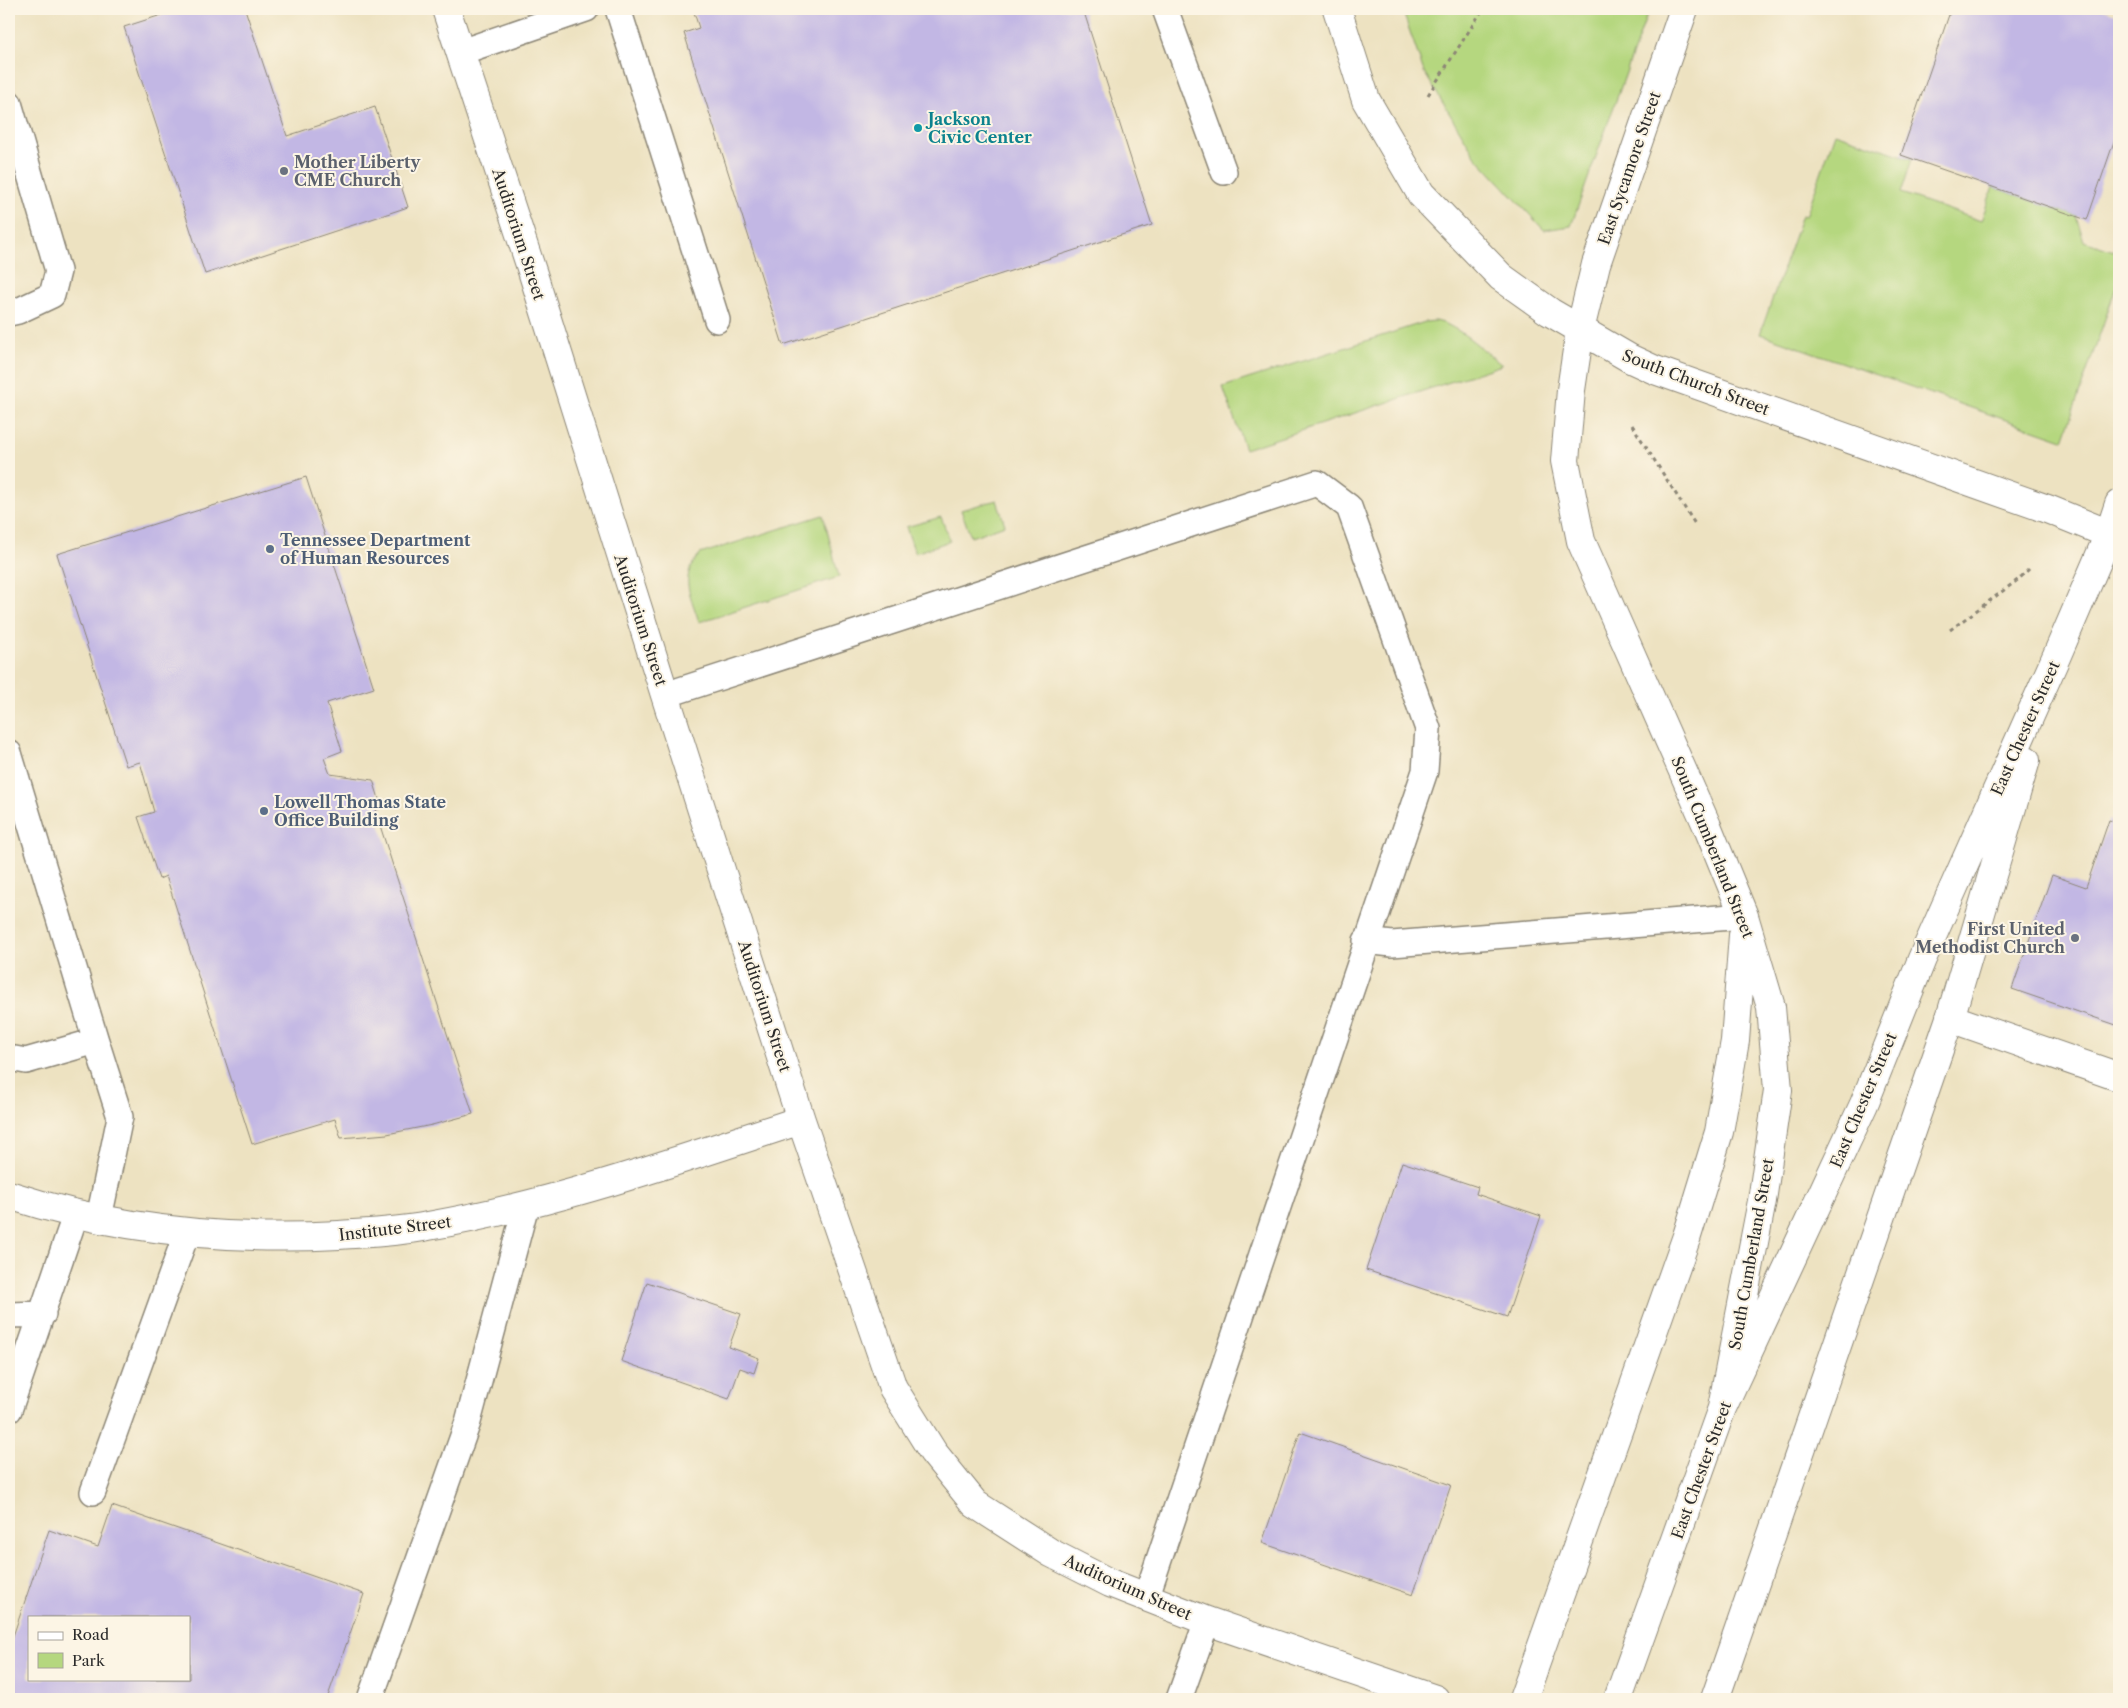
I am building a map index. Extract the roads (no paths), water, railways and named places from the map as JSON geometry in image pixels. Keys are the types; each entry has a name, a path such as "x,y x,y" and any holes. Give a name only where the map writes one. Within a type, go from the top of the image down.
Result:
{"main road":[{"name":"Auditorium Street","path":"446,9 533,274 801,1120 893,1388 933,1452 975,1504 1051,1553 1110,1583 1146,1598 1207,1621 1434,1699"},
{"name":"South Church Street","path":"1338,9 1366,100 1421,194 1501,277 1550,312 1631,359 1655,370 2050,510 2114,536"},
{"name":"East Sycamore Street","path":"1580,330 1596,264 1684,9"},
{"name":"South Cumberland Street","path":"1580,330 1571,390 1565,461 1581,541 1708,828 1744,916 1770,1007 1778,1090 1762,1201 1722,1408"},
{"name":"East Chester Street","path":"1618,1699 1722,1408 1864,1104 1922,959 2057,655 2114,536 2119,504"},
{"path":"1715,1699 1950,1018 2057,655"},
{"path":"1523,1699 1688,1236 1719,1132 1735,1041 1744,916"},
{"path":"1950,1018 2119,1077"},
{"name":"Institute Street","path":"9,1195 151,1229 253,1237 366,1233 428,1227 526,1205 649,1170 801,1120"}],"lane":[{"path":"460,52 586,9"},
{"path":"618,9 717,320"},
{"path":"1165,9 1224,172"},
{"path":"9,103 58,271 52,295 18,311 9,313"},
{"path":"665,695 1316,482 1349,507 1428,729 1425,771 1366,941 1146,1598"},
{"path":"9,754 120,1117 88,1215 43,1314 9,1410"},
{"path":"1366,941 1392,944 1744,916"},
{"path":"9,1058 26,1061 96,1041"},
{"path":"370,1699 468,1422 526,1205"},
{"path":"93,1492 187,1232"},
{"path":"9,1315 43,1314"},
{"path":"1180,1699 1207,1621"}],"place":[{"name":"Jackson Civic Center","path":"918,128"},
{"name":"Mother Liberty CME Church","path":"284,171"},
{"name":"Tennessee Department of Human Resources","path":"270,549"},
{"name":"Lowell Thomas State Office Building","path":"264,811"},
{"name":"First United Methodist Church","path":"2075,938"}]}
